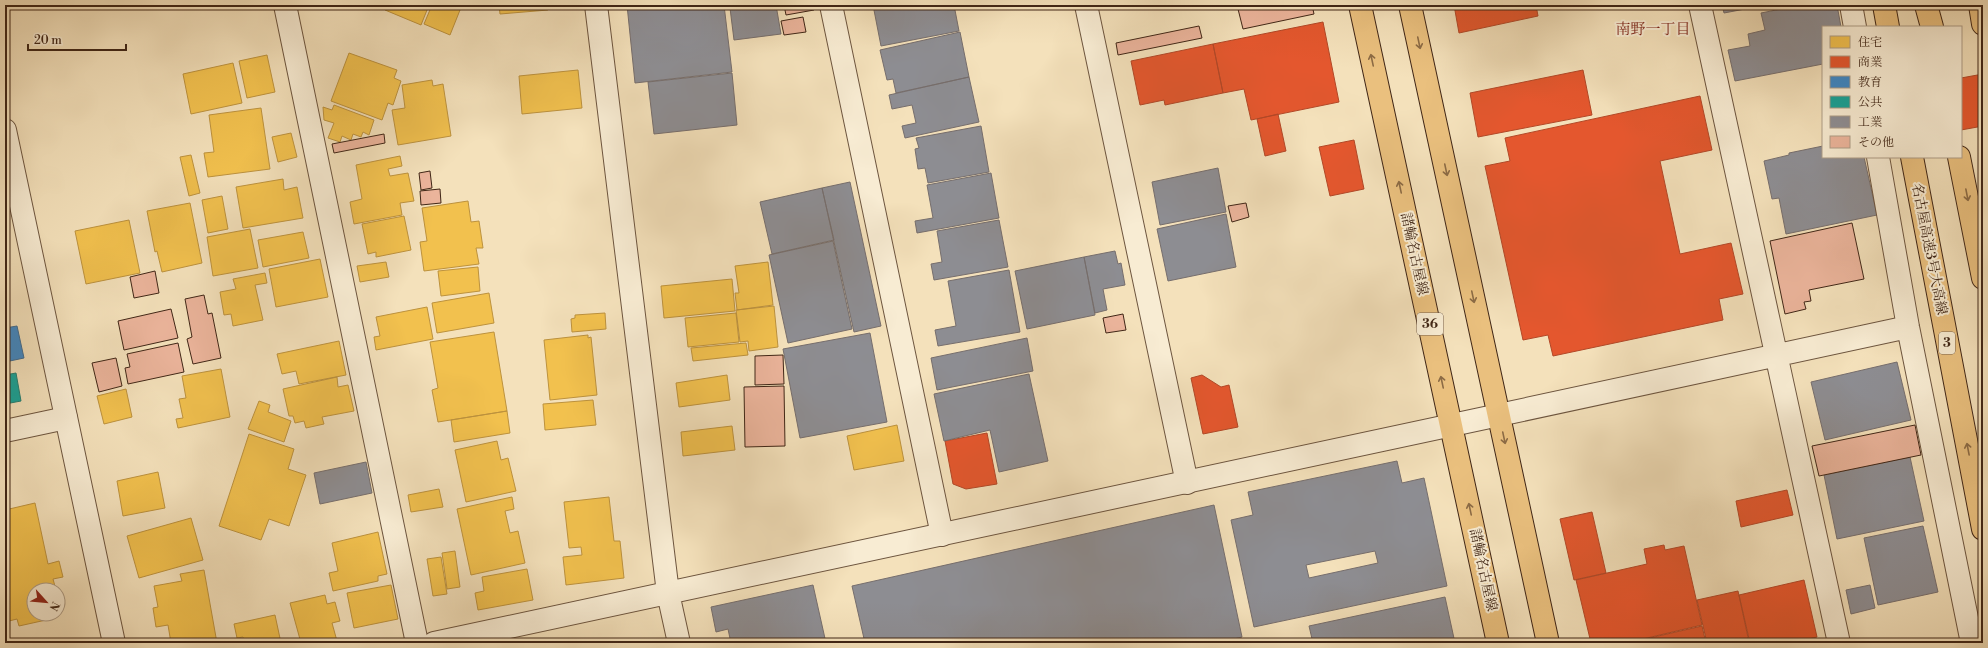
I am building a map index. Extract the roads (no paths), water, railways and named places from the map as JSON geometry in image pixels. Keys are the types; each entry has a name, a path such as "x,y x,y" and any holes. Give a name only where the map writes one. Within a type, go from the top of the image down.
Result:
{"main road":[{"name":"諸輪名古屋線","path":"1360,5 1498,643"},
{"path":"1410,5 1548,643"},
{"path":"1884,5 1888,26"},
{"path":"1926,5 1932,26"},
{"path":"1980,5 1983,24"},
{"name":"名古屋高速3号大高線","path":"1912,158 1983,529"},
{"path":"1959,158 1983,278"}],"street":[{"path":"285,5 417,643"},
{"path":"596,5 668,593 679,643"},
{"path":"831,5 942,535"},
{"path":"1086,5 1187,482"},
{"path":"1700,5 1839,643"},
{"path":"1851,5 1855,26"},
{"path":"5,130 114,643"},
{"path":"1878,158 1908,327 1972,643"},
{"path":"434,643 1499,416 1908,327"},
{"path":"5,431 66,418"}],"district":[{"name":"南野一丁目","path":"1653,29"}]}
